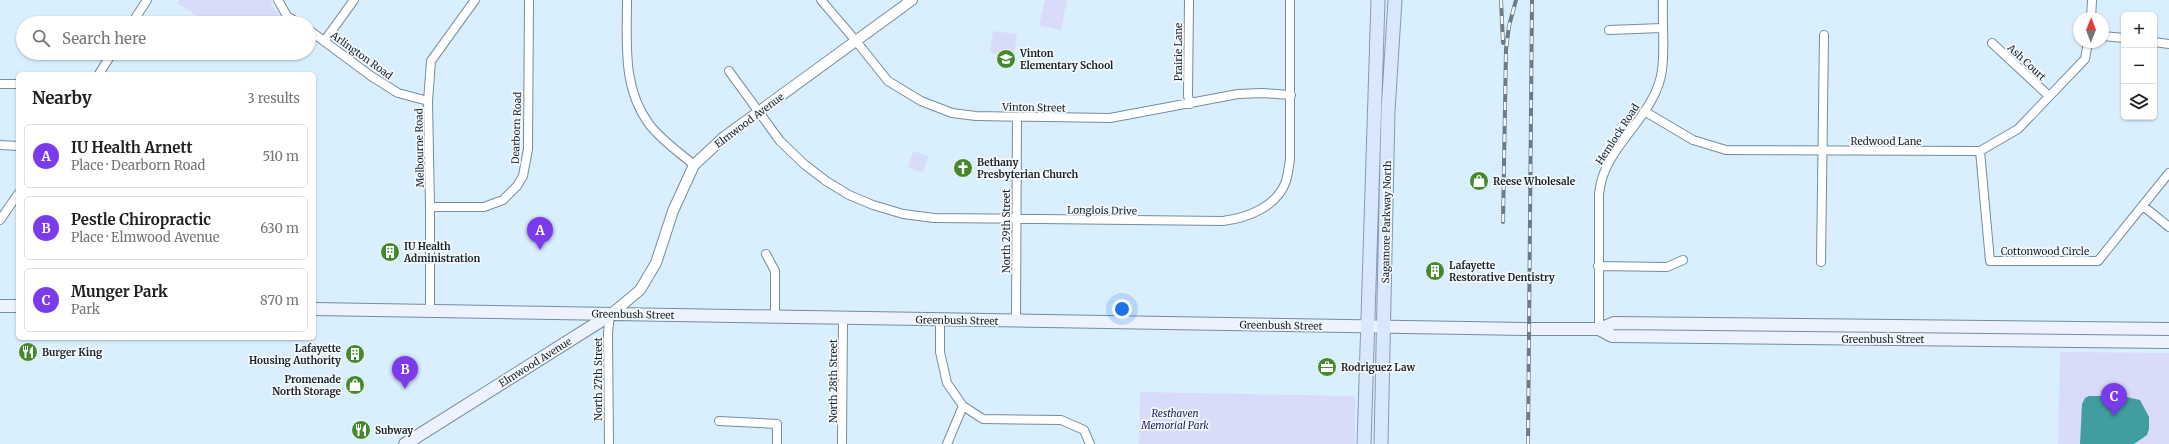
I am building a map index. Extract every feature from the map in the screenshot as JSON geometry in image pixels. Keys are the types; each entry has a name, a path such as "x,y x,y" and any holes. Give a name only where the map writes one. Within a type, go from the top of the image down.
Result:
{"main road":[{"name":"Sagamore Parkway North","path":"1364,444 1378,0"},
{"name":"Sagamore Parkway North","path":"1381,444 1388,111 1395,0"},
{"path":"0,306 16,306"},
{"name":"Greenbush Street","path":"316,309 1367,327 1599,329 1614,323 2169,329"},
{"name":"Elmwood Avenue","path":"405,444 610,315"},
{"name":"Greenbush Street","path":"1599,329 1612,336 2169,342"}],"street":[{"path":"136,16 146,0"},
{"path":"278,0 287,16"},
{"path":"324,40 354,0"},
{"name":"Melbourne Road","path":"430,310 428,101 431,61 475,0"},
{"name":"Dearborn Road","path":"430,207 484,207 503,200 517,186 523,176 528,149 529,0"},
{"path":"627,0 627,63 630,83 636,104 650,125 694,165"},
{"name":"Vinton Street","path":"821,0 888,81 921,101 952,113 976,116 1110,118 1238,94 1262,93 1290,95"},
{"name":"Elmwood Avenue","path":"610,315 640,290 656,263 673,211 694,165 724,137 912,0"},
{"name":"Prairie Lane","path":"1189,0 1188,96 1190,104"},
{"name":"Longlois Drive","path":"729,71 780,141 804,164 849,195 873,205 903,214 934,218 1223,221 1248,216 1261,210 1275,197 1285,182 1290,159 1290,0"},
{"name":"Hemlock Road","path":"1599,329 1599,194 1604,173 1617,150 1644,111 1654,92 1662,71 1663,0"},
{"path":"2091,12 2092,0"},
{"path":"1609,30 1662,28"},
{"name":"Arlington Road","path":"316,35 371,76 398,93 428,101"},
{"path":"1821,262 1824,36"},
{"path":"2109,37 2121,38"},
{"path":"2157,42 2169,44"},
{"name":"Ash Court","path":"1992,43 2049,96"},
{"path":"1980,151 2018,129 2085,59 2087,48"},
{"path":"99,72 107,60"},
{"path":"0,84 16,84"},
{"name":"Redwood Lane","path":"1644,111 1693,140 1726,150 1980,151"},
{"name":"North 29th Street","path":"1016,321 1017,117"},
{"path":"0,145 16,146"},
{"name":"Cottonwood Circle","path":"1980,151 1990,261 2098,261 2169,173"},
{"path":"0,220 16,197"},
{"path":"2143,206 2169,227"},
{"path":"766,254 775,271 775,316"},
{"path":"1598,266 1667,267 1683,260"},
{"name":"North 27th Street","path":"609,444 608,333 610,315"},
{"name":"North 28th Street","path":"842,444 843,318"},
{"path":"940,319 940,352 947,383 963,406 983,419 1061,420 1084,430 1090,444"},
{"path":"948,444 963,406"},
{"path":"719,420 777,424 777,444"}],"green space":[{"path":"180,0 271,0 272,6 280,16 198,16 177,3"},
{"path":"1045,0 1067,0 1061,30 1039,25"},
{"path":"993,31 1017,34 1014,56 990,53"},
{"path":"913,151 928,156 923,172 908,168"},
{"path":"2060,352 2169,353 2169,444 2058,444"},
{"name":"Resthaven Memorial Park","path":"1140,392 1355,396 1355,444 1139,444"}],"shaded area":[{"path":"2089,396 2122,396 2140,400 2149,417 2149,429 2147,435 2134,444 2080,444 2082,404 2085,398"}],"railway":[{"path":"1501,0 1503,43"},
{"path":"1503,222 1506,49 1509,26 1516,0"},
{"path":"1528,444 1532,0"}],"place":[{"name":"Vinton Elementary School","path":"1006,59"},
{"name":"Bethany Presbyterian Church","path":"963,168"},
{"name":"Reese Wholesale","path":"1479,181"},
{"name":"IU Health Arnett","path":"540,250"},
{"name":"IU Health Administration","path":"390,252"},
{"name":"Lafayette Restorative Dentistry","path":"1435,271"},
{"name":"Burger King","path":"28,352"},
{"name":"Lafayette Housing Authority","path":"355,354"},
{"name":"Rodriguez Law","path":"1327,367"},
{"name":"Promenade North Storage","path":"355,385"},
{"name":"Pestle Chiropractic","path":"405,389"},
{"name":"Munger Park","path":"2114,416"},
{"name":"Subway","path":"361,430"}]}
